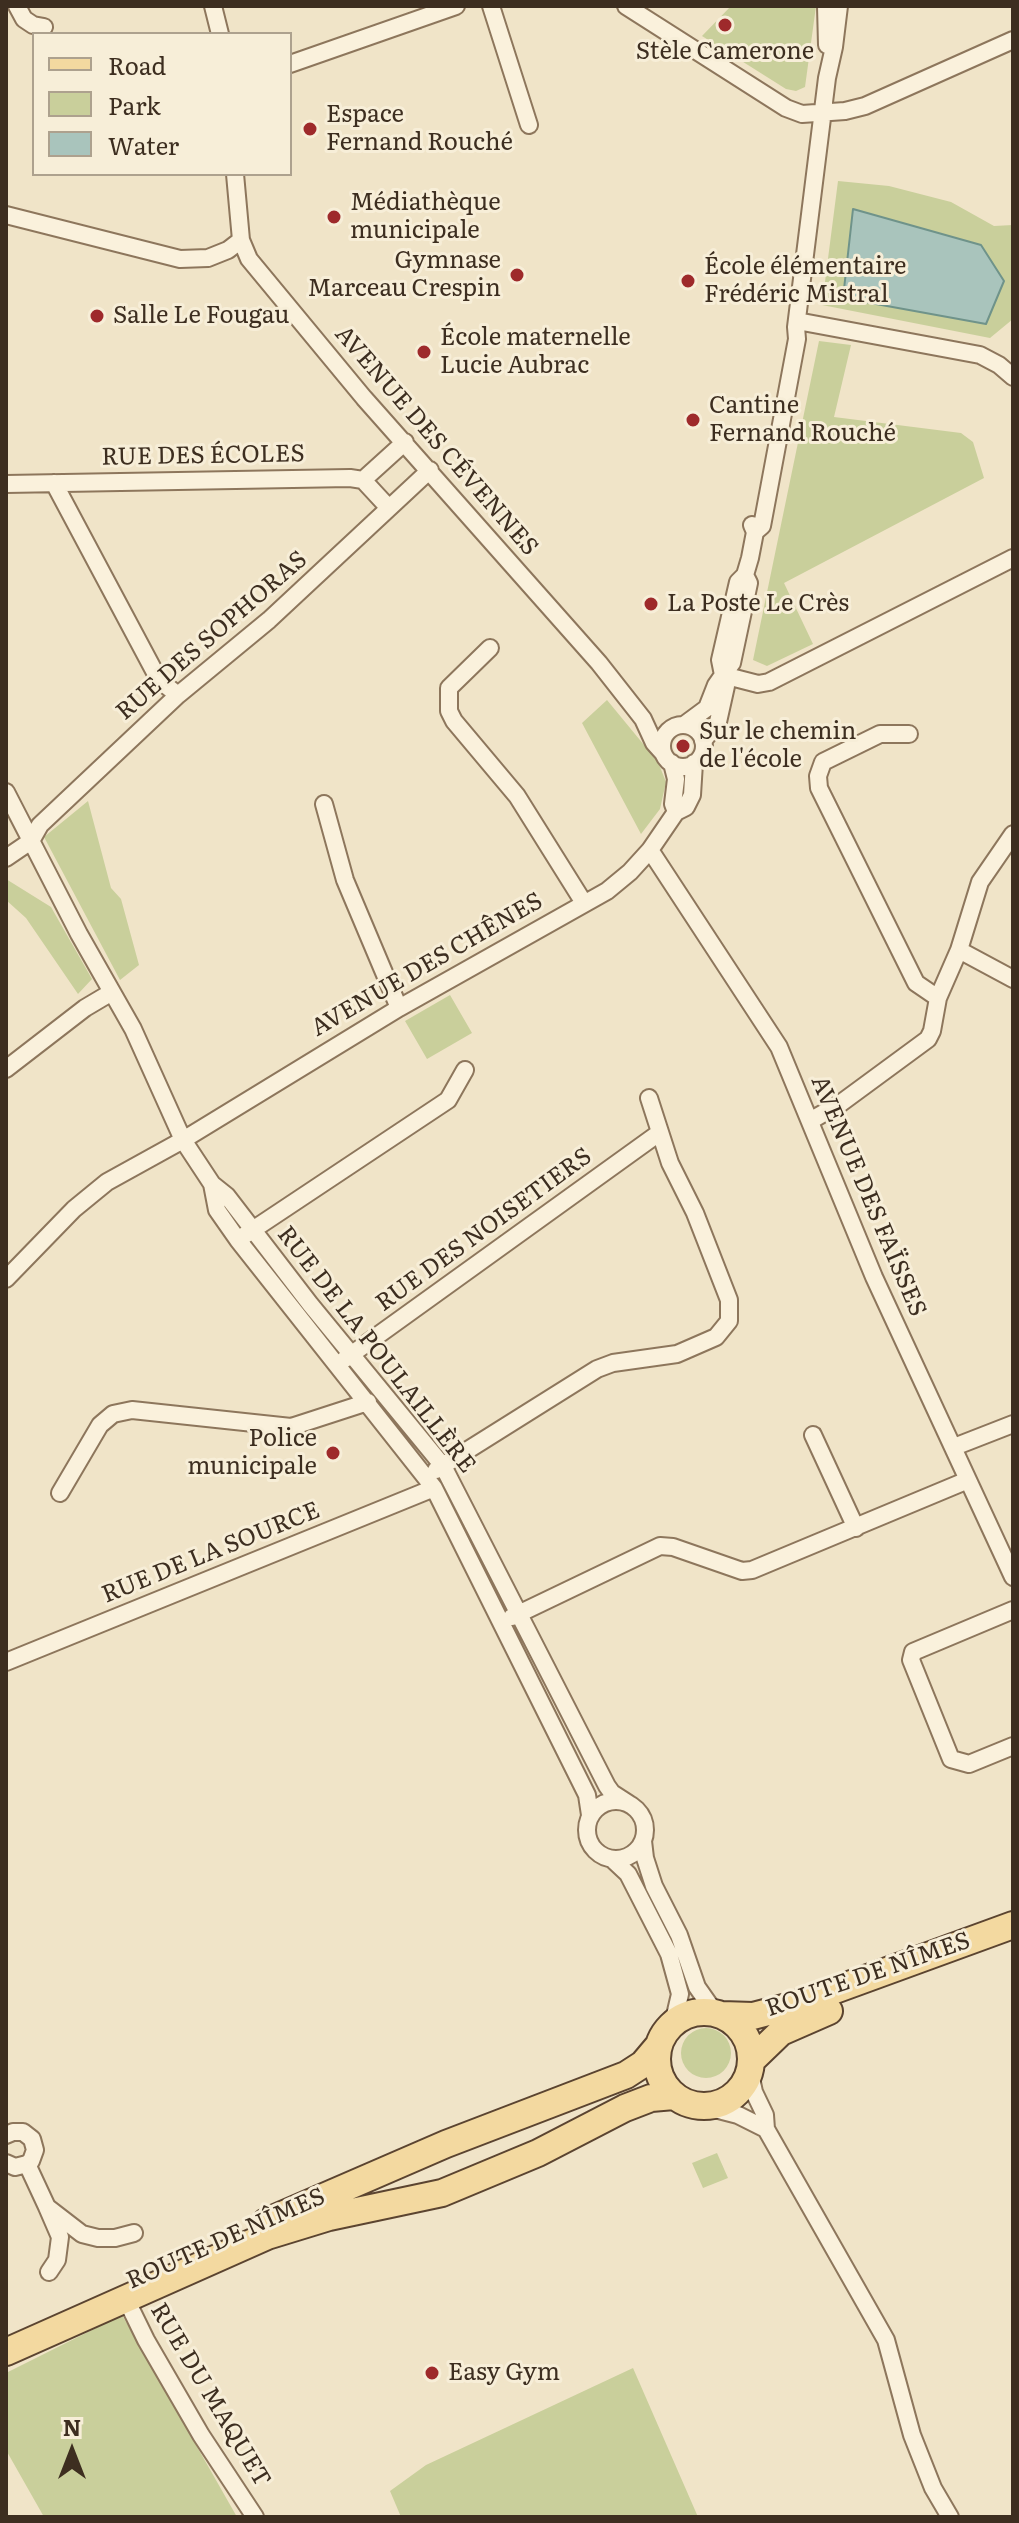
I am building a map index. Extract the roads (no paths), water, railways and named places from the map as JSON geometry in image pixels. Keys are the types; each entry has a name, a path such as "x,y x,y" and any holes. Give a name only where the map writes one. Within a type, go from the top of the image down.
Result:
{"main road":[{"name":"ROUTE DE NÎMES","path":"719,2014 753,2016 791,2006 1013,1925"},
{"name":"ROUTE DE NÎMES","path":"751,2066 781,2032 796,2023 901,1984 1013,1935"},
{"path":"696,2012 719,2014 734,2022 744,2033 750,2045 751,2066 743,2087 732,2097 718,2104 703,2106 688,2103 674,2096 665,2085 657,2059 666,2034 684,2016 696,2012"},
{"name":"ROUTE DE NÎMES","path":"6,2335 446,2144 626,2075 643,2064 666,2034"},
{"name":"ROUTE DE NÎMES","path":"6,2352 267,2236 380,2205 442,2193 538,2153 625,2108 651,2098 674,2096"},
{"name":"ROUTE DE NÎMES","path":"380,2205 381,2196 394,2180 446,2144"}],"street":[{"path":"17,6 24,19 44,27"},
{"path":"213,6 220,32"},
{"path":"292,63 456,6"},
{"path":"491,6 529,125"},
{"path":"626,6 786,108 802,114 865,106 1013,40"},
{"path":"826,6 827,78"},
{"path":"667,758 683,767 694,763 702,753 703,741 718,722 726,686 720,660 738,582 745,575 755,532 751,523 788,338 797,324 827,78 839,6"},
{"name":"AVENUE DES CÉVENNES","path":"235,176 241,240 255,266 364,398 599,663 643,719 654,743 667,758"},
{"path":"6,215 180,259 208,258 228,250 241,240"},
{"path":"797,324 980,355 1013,377"},
{"path":"388,507 363,480 405,442"},
{"name":"RUE DES SOPHORAS","path":"6,858 31,841 40,825 178,695 269,620 430,470"},
{"name":"RUE DES ÉCOLES","path":"6,484 265,478 363,480"},
{"path":"54,483 159,680 178,695"},
{"path":"723,675 758,684 769,682 1013,558"},
{"path":"490,648 449,688 449,711 517,796 584,903"},
{"path":"676,812 673,804 676,779 667,758 665,735 707,708 723,675"},
{"path":"643,719 696,730 703,741"},
{"path":"909,734 880,734 823,762 818,776 819,788 916,983 938,998"},
{"name":"AVENUE DES CHÊNES","path":"6,1279 74,1209 107,1182 618,881 650,850 676,812 686,807 692,795 694,763"},
{"name":"RUE DE LA POULAILLÈRE","path":"6,792 133,1029 183,1140 212,1184 217,1210 245,1236 352,1354 443,1466 607,1786 644,1819 645,1858 654,1886 672,1919 697,1987 719,2014"},
{"path":"324,804 345,880 399,1008"},
{"path":"810,1121 922,1046 932,1031 938,998 959,950 980,882 1013,834"},
{"name":"AVENUE DES FAÏSSES","path":"650,850 779,1047 874,1277 1013,1577"},
{"path":"959,950 1013,979"},
{"path":"6,1069 85,1008 112,992"},
{"path":"245,1236 448,1100 465,1070"},
{"path":"649,1098 659,1133"},
{"name":"RUE DES NOISETIERS","path":"337,1365 659,1133"},
{"name":"RUE DE LA SOURCE","path":"6,1662 430,1482 443,1466 597,1369 613,1363 677,1354 716,1337 729,1321 729,1300 659,1133"},
{"name":"RUE DE LA POULAILLÈRE","path":"245,1236 337,1365 430,1482 587,1795 590,1843 595,1851 612,1859 628,1874 669,1954 680,1994 666,2034"},
{"path":"60,1493 100,1425 106,1418 122,1411 291,1427 368,1402"},
{"path":"954,1447 1013,1424"},
{"path":"813,1435 856,1528"},
{"path":"502,1622 660,1546 673,1547 742,1571 752,1570 968,1480"},
{"path":"1013,1610 913,1652 911,1660 951,1759 969,1764 1013,1746"},
{"path":"590,1815 603,1803 621,1801 629,1804"},
{"path":"612,1859 631,1856 643,1841"},
{"path":"751,2066 754,2092 765,2115 766,2129 886,2340 912,2435 933,2488 950,2517"},
{"path":"703,2106 738,2115 766,2129"},
{"path":"6,2163 15,2167 27,2164 34,2155 34,2144 23,2132 8,2129"},
{"path":"27,2164 60,2237 57,2260 49,2272"},
{"path":"47,2207 82,2234 115,2238 134,2233"},
{"name":"RUE DU MAQUET","path":"125,2297 201,2435 255,2517"}],"water":[{"path":"853,209 981,245 1004,281 986,324 843,298"}],"place":[{"name":"Stèle Camerone","path":"725,25"},
{"name":"Espace Fernand Rouché","path":"310,129"},
{"name":"Médiathèque municipale","path":"334,217"},
{"name":"Gymnase Marceau Crespin","path":"517,275"},
{"name":"École élémentaire Frédéric Mistral","path":"688,281"},
{"name":"Salle Le Fougau","path":"97,316"},
{"name":"École maternelle Lucie Aubrac","path":"424,352"},
{"name":"Cantine Fernand Rouché","path":"693,420"},
{"name":"La Poste Le Crès","path":"651,604"},
{"name":"Sur le chemin de l'école","path":"683,746"},
{"name":"Police municipale","path":"333,1453"},
{"name":"Easy Gym","path":"432,2373"}]}
